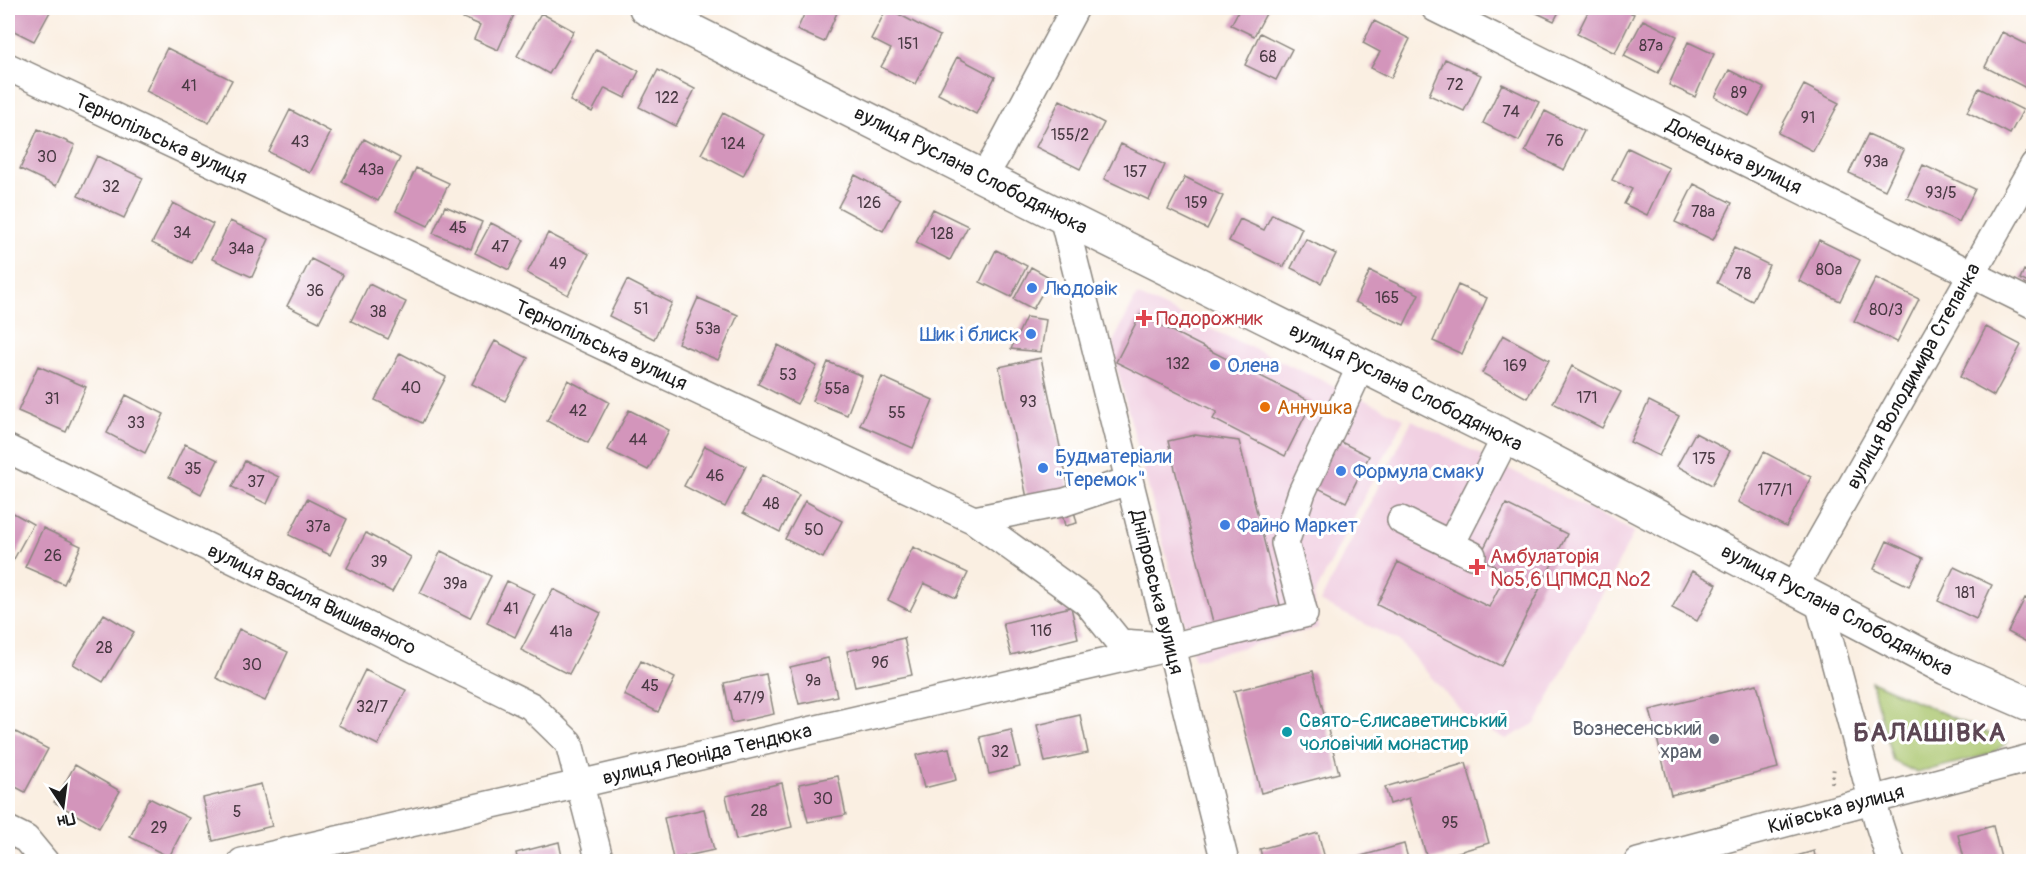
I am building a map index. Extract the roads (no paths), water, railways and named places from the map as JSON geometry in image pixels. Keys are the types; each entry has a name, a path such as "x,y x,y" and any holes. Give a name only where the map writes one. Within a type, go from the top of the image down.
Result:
{"main road":[{"name":"вулиця Руслана Слободянюка","path":"646,8 1506,437 1946,668 2034,706"}],"street":[{"path":"983,177 1075,8"},
{"name":"Донецька вулиця","path":"1435,8 2034,305"},
{"name":"Тернопільська вулиця","path":"8,67 974,520 1087,602 1120,643 1171,647"},
{"name":"вулиця Володимира Степанка","path":"1807,595 1970,273 2034,165"},
{"name":"Дніпровська вулиця","path":"1063,217 1226,861"},
{"name":"вулиця Леоніда Тендюка","path":"242,861 1171,647 1304,614 1285,543 1302,492 1362,364"},
{"path":"1401,520 1461,550 1506,437"},
{"name":"вулиця Василя Вишиваного","path":"8,449 531,706 569,743 600,861"},
{"path":"974,520 1065,502 1128,481"},
{"path":"1807,595 1891,861"},
{"name":"Київська вулиця","path":"1638,861 2034,757"},
{"path":"8,830 26,839 45,861"}],"place":[{"name":"Людовік","path":"1032,288"},
{"name":"Подорожник","path":"1144,318"},
{"name":"Шик і блиск","path":"1031,334"},
{"name":"Олена","path":"1215,365"},
{"name":"Аннушка","path":"1265,407"},
{"name":"Будматеріали \"Теремок\"","path":"1043,468"},
{"name":"Формула смаку","path":"1341,471"},
{"name":"Файно Маркет","path":"1225,525"},
{"name":"Амбулаторія №5,6 ЦПМСД №2","path":"1477,567"},
{"name":"Свято-Єлисаветинський чоловічий монастир","path":"1287,732"},
{"name":"Вознесенський храм","path":"1714,739"}],"district":[{"name":"БАЛАШІВКА","path":"1930,733"}]}
